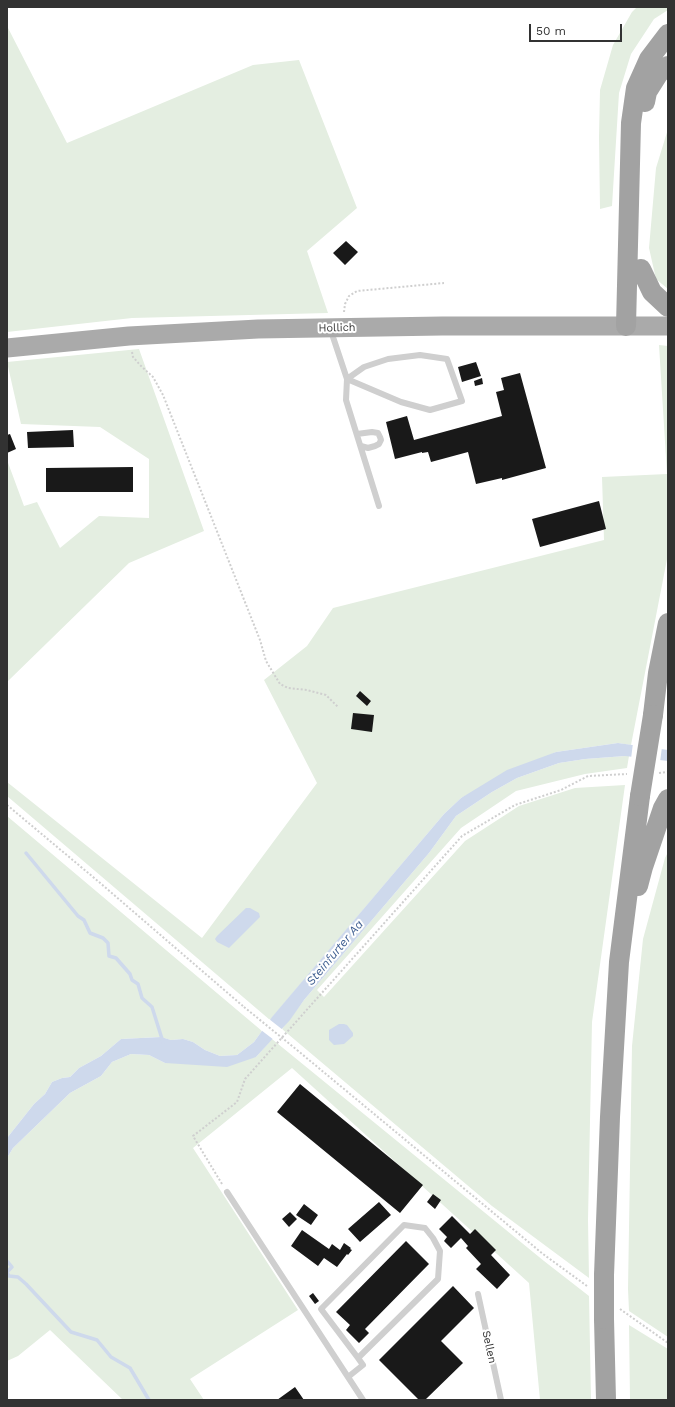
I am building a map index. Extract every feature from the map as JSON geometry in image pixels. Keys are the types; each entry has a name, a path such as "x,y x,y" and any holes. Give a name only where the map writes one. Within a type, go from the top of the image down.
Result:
{"highway":[{"path":"626,326 631,123 636,88 649,59 668,34"},
{"path":"626,326 637,306 641,269 642,118 647,92 659,73 668,66"},
{"path":"641,269 652,292 668,307"},
{"path":"606,1400 611,1313 598,1282 619,962 640,796 658,673 668,623"},
{"path":"653,715 668,668"},
{"path":"619,962 643,867 666,804"}],"main road":[{"name":"Hollich","path":"7,348 129,336 258,329 668,326"}],"lane":[{"path":"336,328 347,379 346,400 379,506"},
{"path":"420,355 447,359 462,401 430,410 401,402 347,379 364,367 388,359 420,355"},
{"path":"357,434 372,432 378,433 381,440 379,444 375,446 368,448 361,446"},
{"path":"227,1192 363,1400"},
{"path":"348,1377 363,1365 321,1309 404,1225 426,1228 440,1251 438,1279 358,1358"},
{"name":"Sellen","path":"478,1294 501,1400"}],"path":[{"path":"336,328 349,296 357,291 444,284"},
{"path":"129,336 130,348 134,356 140,365 154,377 163,395 260,640 266,661 280,684 288,688 307,690 326,695 338,707"},
{"path":"654,773 668,772"},
{"path":"227,1192 193,1136 237,1102 245,1079 462,836 515,805 561,790 588,776 633,774"},
{"path":"7,805 244,1007 543,1254 598,1282"},
{"path":"611,1313 668,1343"}],"shaded area":[{"path":"637,7 668,7 668,10 654,19 631,54 619,93 612,206 600,209 600,90 613,45 632,12"},
{"path":"7,26 67,143 253,65 299,60 357,208 307,251 328,313 132,318 7,332"},
{"path":"668,129 668,289 656,279 649,248 656,168"},
{"path":"659,345 668,346 668,554 631,745 618,743 556,752 461,798 444,814 270,1020 7,796 7,782 202,938 317,783 264,680 307,646 333,608 604,540 602,477 667,474"},
{"path":"139,349 204,531 129,563 7,682 7,460 24,506 37,502 60,548 99,516 149,518 149,459 100,427 21,424 7,362"},
{"path":"629,756 627,768 585,774 516,791 461,828 317,990 324,997 465,841 519,806 575,788 625,785 592,1022 588,1220 589,1278 492,1206 282,1029 304,1000 429,853 456,816 492,792 517,778 559,763 585,759"},
{"path":"7,816 262,1031 254,1042 237,1055 220,1056 205,1050 193,1042 183,1039 171,1040 160,1037 121,1039 101,1056 79,1068 70,1077 52,1082 45,1094 34,1104 7,1138"},
{"path":"668,852 668,1337 629,1311 628,1289 632,1046 643,939 665,858"},
{"path":"272,1039 589,1296 591,1400 540,1400 529,1283 292,1068 193,1148 298,1310 190,1379 204,1400 123,1400 50,1330 18,1356 7,1361 7,1158 13,1148 70,1093 101,1076 112,1062 131,1054 149,1055 165,1063 256,1057"},
{"path":"629,1325 668,1349 668,1400 630,1400"}],"water":[{"name":"Steinfurter Aa","path":"618,743 668,750 668,761 625,756 585,759 559,763 517,778 492,792 456,816 429,853 304,1000 290,1020 256,1057 227,1067 165,1063 149,1055 131,1054 112,1062 101,1076 70,1093 13,1148 7,1158 7,1138 34,1104 45,1094 52,1082 70,1077 79,1068 101,1056 121,1039 161,1037 171,1040 183,1039 193,1042 205,1050 220,1056 237,1055 254,1042 272,1017 444,814 461,798 507,770 556,752"},
{"path":"246,908 250,908 259,913 260,917 229,948 217,942 215,939 217,936"},
{"path":"339,1024 347,1025 353,1033 353,1036 344,1044 334,1045 329,1040 329,1030"}],"pier":[{"path":"633,743 662,747 660,762 631,759"},
{"path":"269,1019 283,1030 274,1040 261,1030"}],"building":[{"path":"346,241 358,252 345,265 333,253"},
{"path":"476,362 481,376 462,382 458,367"},
{"path":"520,373 546,468 502,480 502,478 476,484 468,452 431,462 428,452 422,452 395,459 386,422 407,416 414,440 502,416 496,392 504,390 501,378"},
{"path":"482,378 483,384 475,386 474,381"},
{"path":"73,430 74,447 28,448 27,432"},
{"path":"10,434 16,449 7,453 7,435"},
{"path":"133,467 133,492 46,492 46,468"},
{"path":"599,501 606,529 540,547 532,519"},
{"path":"360,691 371,701 367,706 356,696"},
{"path":"353,713 374,715 372,732 351,729"},
{"path":"300,1084 423,1185 400,1213 277,1112"},
{"path":"433,1194 441,1200 435,1209 427,1202"},
{"path":"379,1202 391,1215 360,1242 348,1229"},
{"path":"304,1204 318,1215 311,1225 296,1215"},
{"path":"290,1212 297,1219 289,1227 282,1219"},
{"path":"452,1216 470,1234 475,1229 496,1250 491,1255 510,1275 497,1289 476,1269 481,1264 466,1248 468,1246 461,1238 451,1248 444,1241 447,1237 439,1229"},
{"path":"302,1230 329,1249 332,1244 340,1250 344,1243 352,1250 337,1267 324,1258 318,1266 291,1246"},
{"path":"406,1241 429,1264 365,1329 369,1333 359,1343 346,1330 350,1325 336,1312"},
{"path":"453,1286 474,1308 441,1341 463,1363 425,1400 419,1400 379,1360"},
{"path":"313,1293 319,1301 315,1304 309,1296"},
{"path":"295,1387 304,1400 277,1400"}],"waterway":[{"path":"26,853 78,916 84,920 90,933 103,938 108,943 109,956 116,958 130,974 132,980 138,984 142,998 152,1007 163,1042"},
{"path":"7,1261 12,1267 7,1272 9,1276 18,1277 26,1284 71,1332 97,1340 111,1357 130,1368 149,1400"}]}
